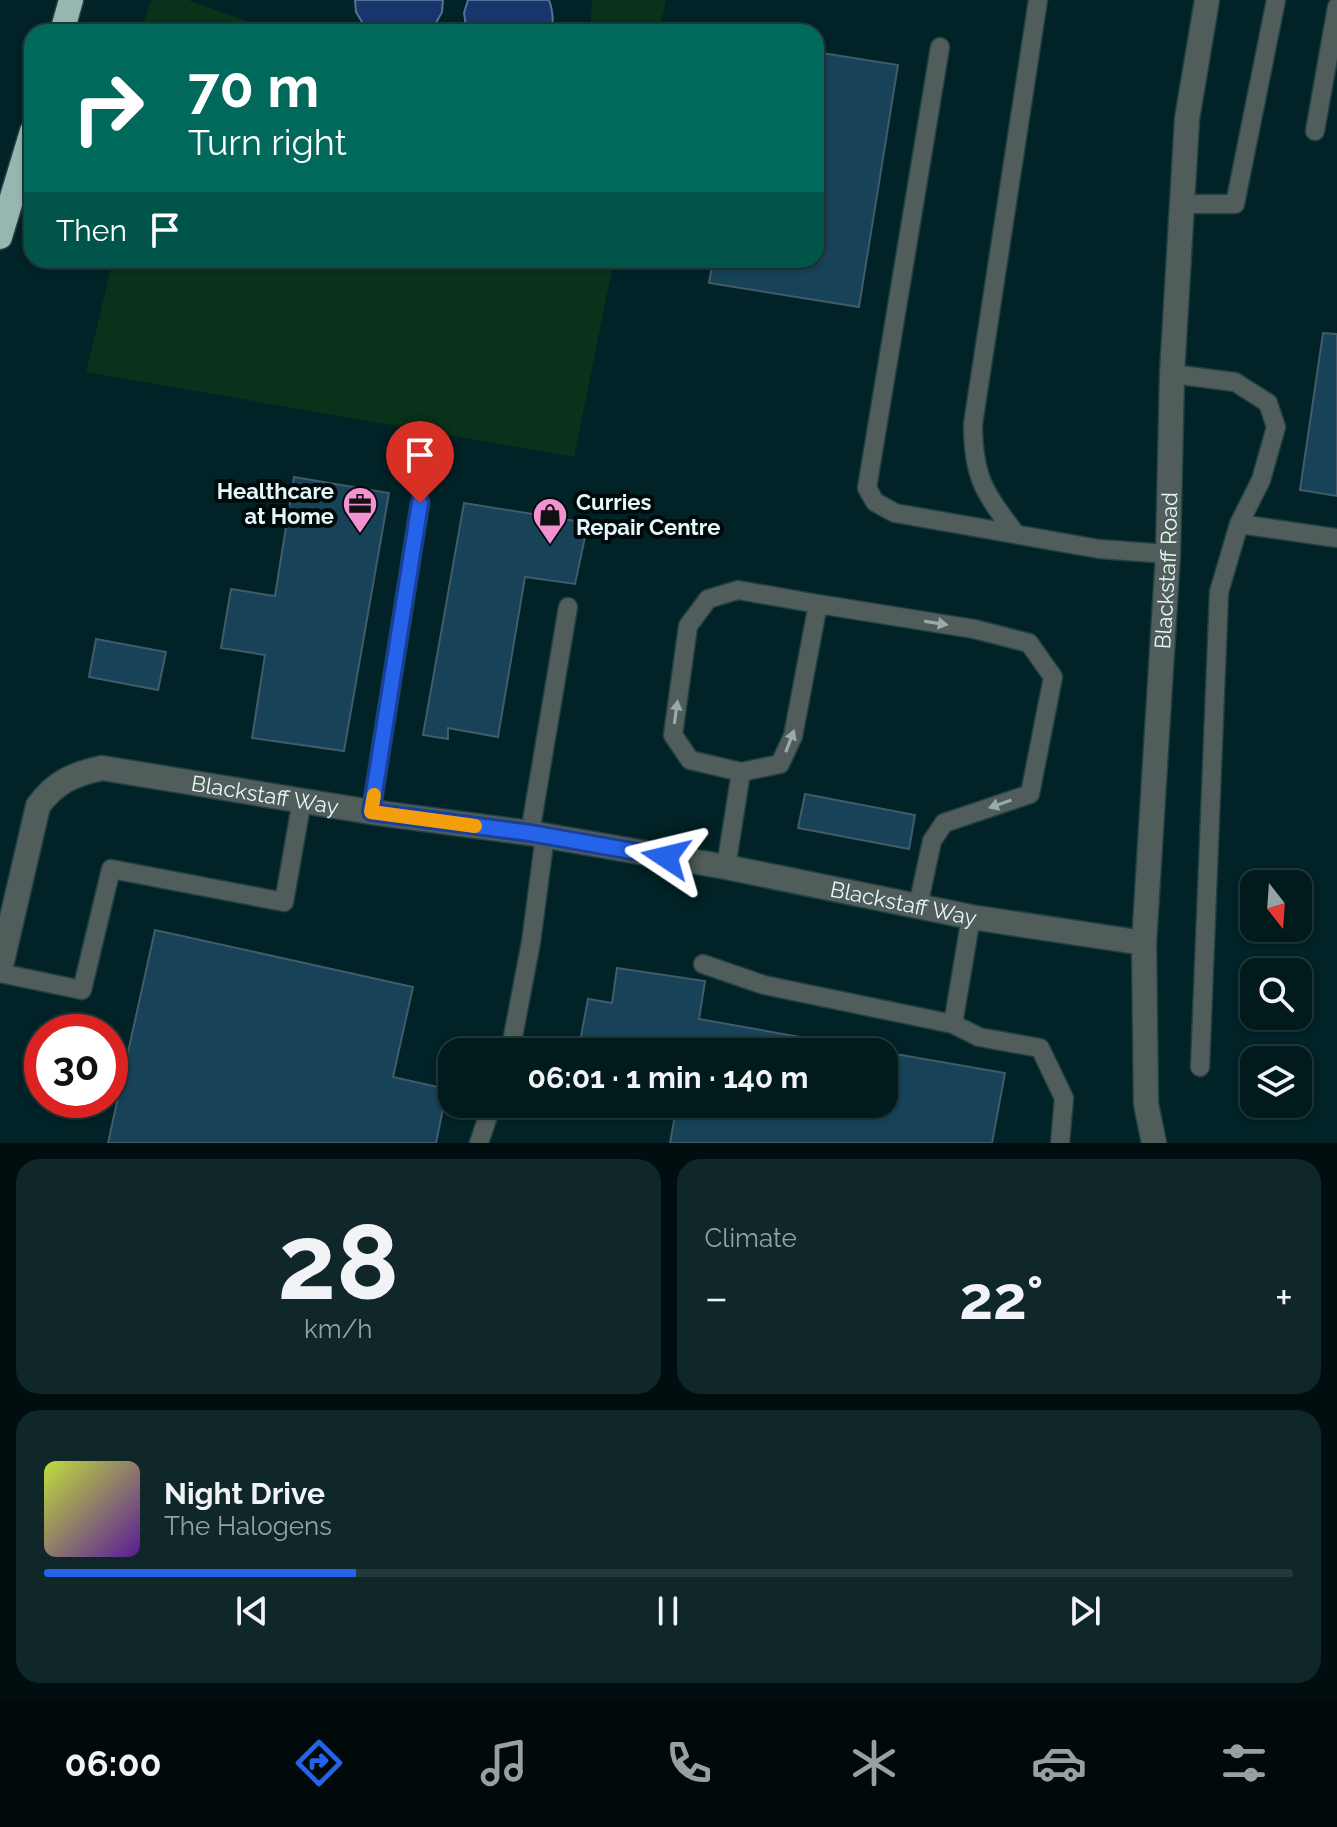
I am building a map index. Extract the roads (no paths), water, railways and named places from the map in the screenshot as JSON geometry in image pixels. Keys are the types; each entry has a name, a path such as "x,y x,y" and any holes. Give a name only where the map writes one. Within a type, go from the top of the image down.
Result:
{"highway":[{"path":"64,24 71,0"},
{"path":"0,237 24,158"}],"street":[{"name":"Blackstaff Road","path":"1154,1143 1146,1104 1144,943 1168,554 1172,374 1187,119 1207,0"},
{"name":"Blackstaff Way","path":"0,971 38,806 48,791 61,781 80,772 102,768 371,812 537,834 726,867 971,917 1144,943"}],"lane":[{"path":"1015,533 986,495 973,456 973,424 1038,0"},
{"path":"1182,204 1235,204 1276,0"},
{"path":"1315,131 1337,7"},
{"path":"940,47 867,488 875,502 895,513 1099,549 1168,554"},
{"path":"1172,374 1235,382 1268,403 1276,427 1261,480 1239,524 1219,592 1200,1067"},
{"path":"371,812 420,503"},
{"path":"1239,524 1337,538"},
{"path":"818,604 793,736 780,764 741,772 690,760 673,735 688,626 708,599 738,590 974,629 1029,643 1053,677 1030,794 944,823 932,841 918,906"},
{"path":"513,1038 531,942 537,834 568,607"},
{"path":"726,867 741,772"},
{"path":"0,971 82,990 111,869 284,902 302,800"},
{"path":"953,1024 971,917"},
{"path":"703,964 764,985 953,1024 979,1037 1040,1048 1064,1098 1060,1143"},
{"path":"479,1143 487,1118"}],"water":[{"path":"355,0 443,0 442,12 435,24 363,24 356,12"},
{"path":"468,0 549,0 553,24 466,24 464,13"}],"place":[{"name":"Healthcare at Home","path":"360,535"},
{"name":"Curries Repair Centre","path":"550,546"}]}
